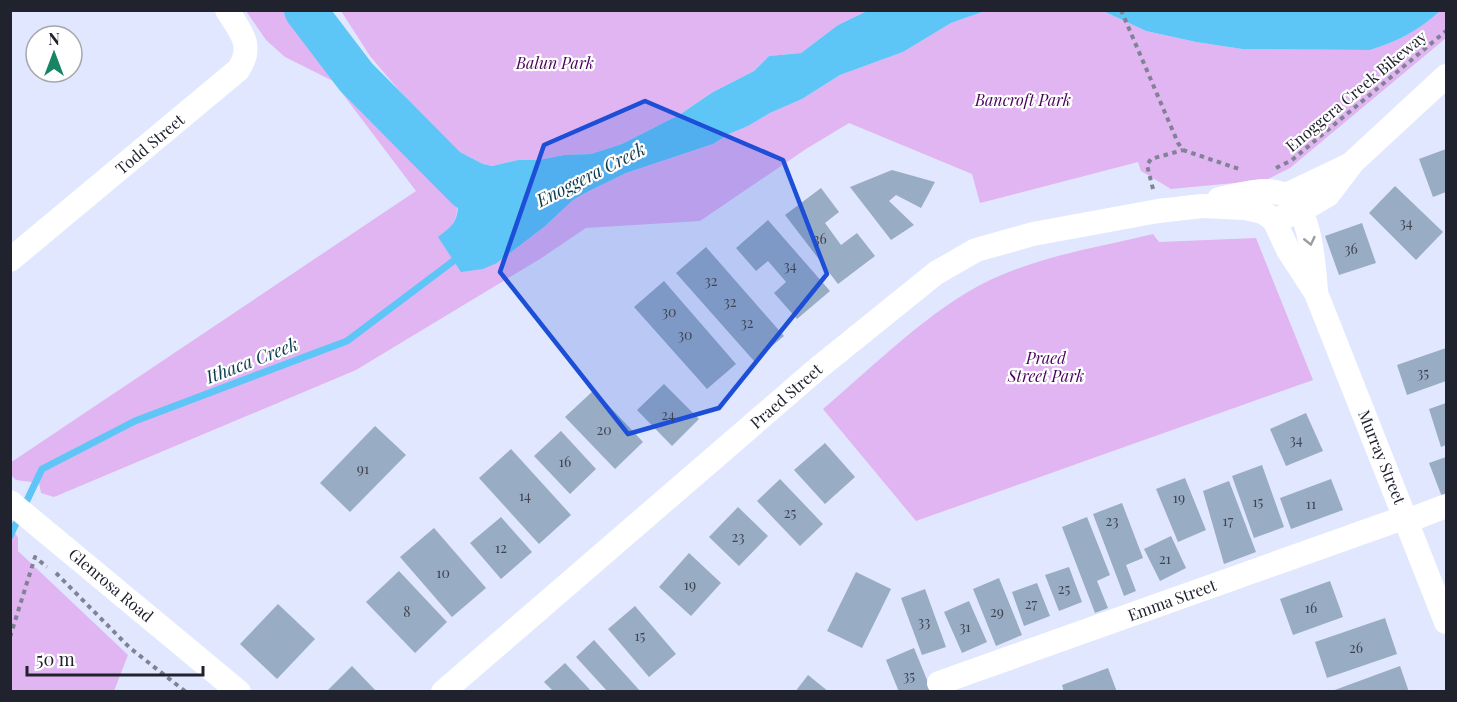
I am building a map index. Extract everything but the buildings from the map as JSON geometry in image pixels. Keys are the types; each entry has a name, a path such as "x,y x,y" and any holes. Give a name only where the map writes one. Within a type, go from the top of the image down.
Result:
{"street":[{"name":"Todd Street","path":"10,260 238,70 243,61 246,44 227,10"},
{"path":"1274,220 1293,204 1328,195 1353,162 1446,76"},
{"name":"Praed Street","path":"443,692 818,369 943,268 976,250 1015,238 1253,192 1269,191 1293,204"},
{"name":"Murray Street","path":"1293,204 1312,243 1316,293"},
{"name":"Praed Street","path":"1184,207 1245,208 1263,212 1274,220"},
{"name":"Murray Street","path":"1274,220 1288,250 1316,293 1446,621"},
{"name":"Glenrosa Road","path":"10,502 239,692"},
{"name":"Emma Street","path":"939,683 1446,506"}],"path":[{"path":"1121,10 1178,143 1184,150 1235,168 1248,170"},
{"name":"Enoggera Creek Bikeway","path":"1266,169 1275,168 1292,160 1446,31"},
{"path":"1158,211 1147,165 1151,159 1184,150"},
{"path":"10,637 35,557 56,573 130,648 186,692"}],"highlighted area":[{"path":"645,101 783,160 827,274 719,408 628,434 500,272 544,145"}],"green space":[{"name":"Bancroft Park","path":"246,11 295,11 344,71 449,180 457,208 452,225 497,263 544,227 573,200 589,191 626,173 713,144 770,113 802,99 840,75 903,52 951,23 985,11 1103,11 1146,31 1242,49 1370,50 1407,35 1440,11 1446,11 1446,38 1290,168 1266,180 1171,189 1141,171 1138,162 980,203 972,174 849,123 806,149 700,221 586,228 540,259 356,370 54,497 41,493 39,483 16,480 11,475 10,463 416,191 333,81 285,57 266,40"},
{"name":"Balun Park","path":"341,11 867,11 838,25 801,53 769,56 754,71 713,92 679,115 622,144 591,154 518,160 492,166 483,164 458,151 407,100 370,56"},
{"name":"Praed Street Park","path":"1153,234 1159,242 1256,238 1313,380 916,521 823,409 924,322 990,280 1050,258"},
{"path":"10,525 18,538 18,551 128,655 114,691 11,691"}],"water":[{"path":"867,11 985,11 951,23 903,52 840,75 802,99 770,113 713,144 626,173 589,191 573,200 544,227 497,263 483,269 461,272 438,237 454,223 458,211 457,202 451,186 428,157 449,142 458,151 483,164 492,166 518,160 591,154 622,144 679,115 713,92 754,71 769,56 801,53 838,25"},
{"path":"1103,11 1440,11 1407,35 1370,50 1242,49 1146,31"}],"waterway":[{"name":"Enoggera Creek","path":"305,10 356,77 467,189 475,193"},
{"name":"Ithaca Creek","path":"10,536 42,469 135,421 347,341 460,256"}]}
